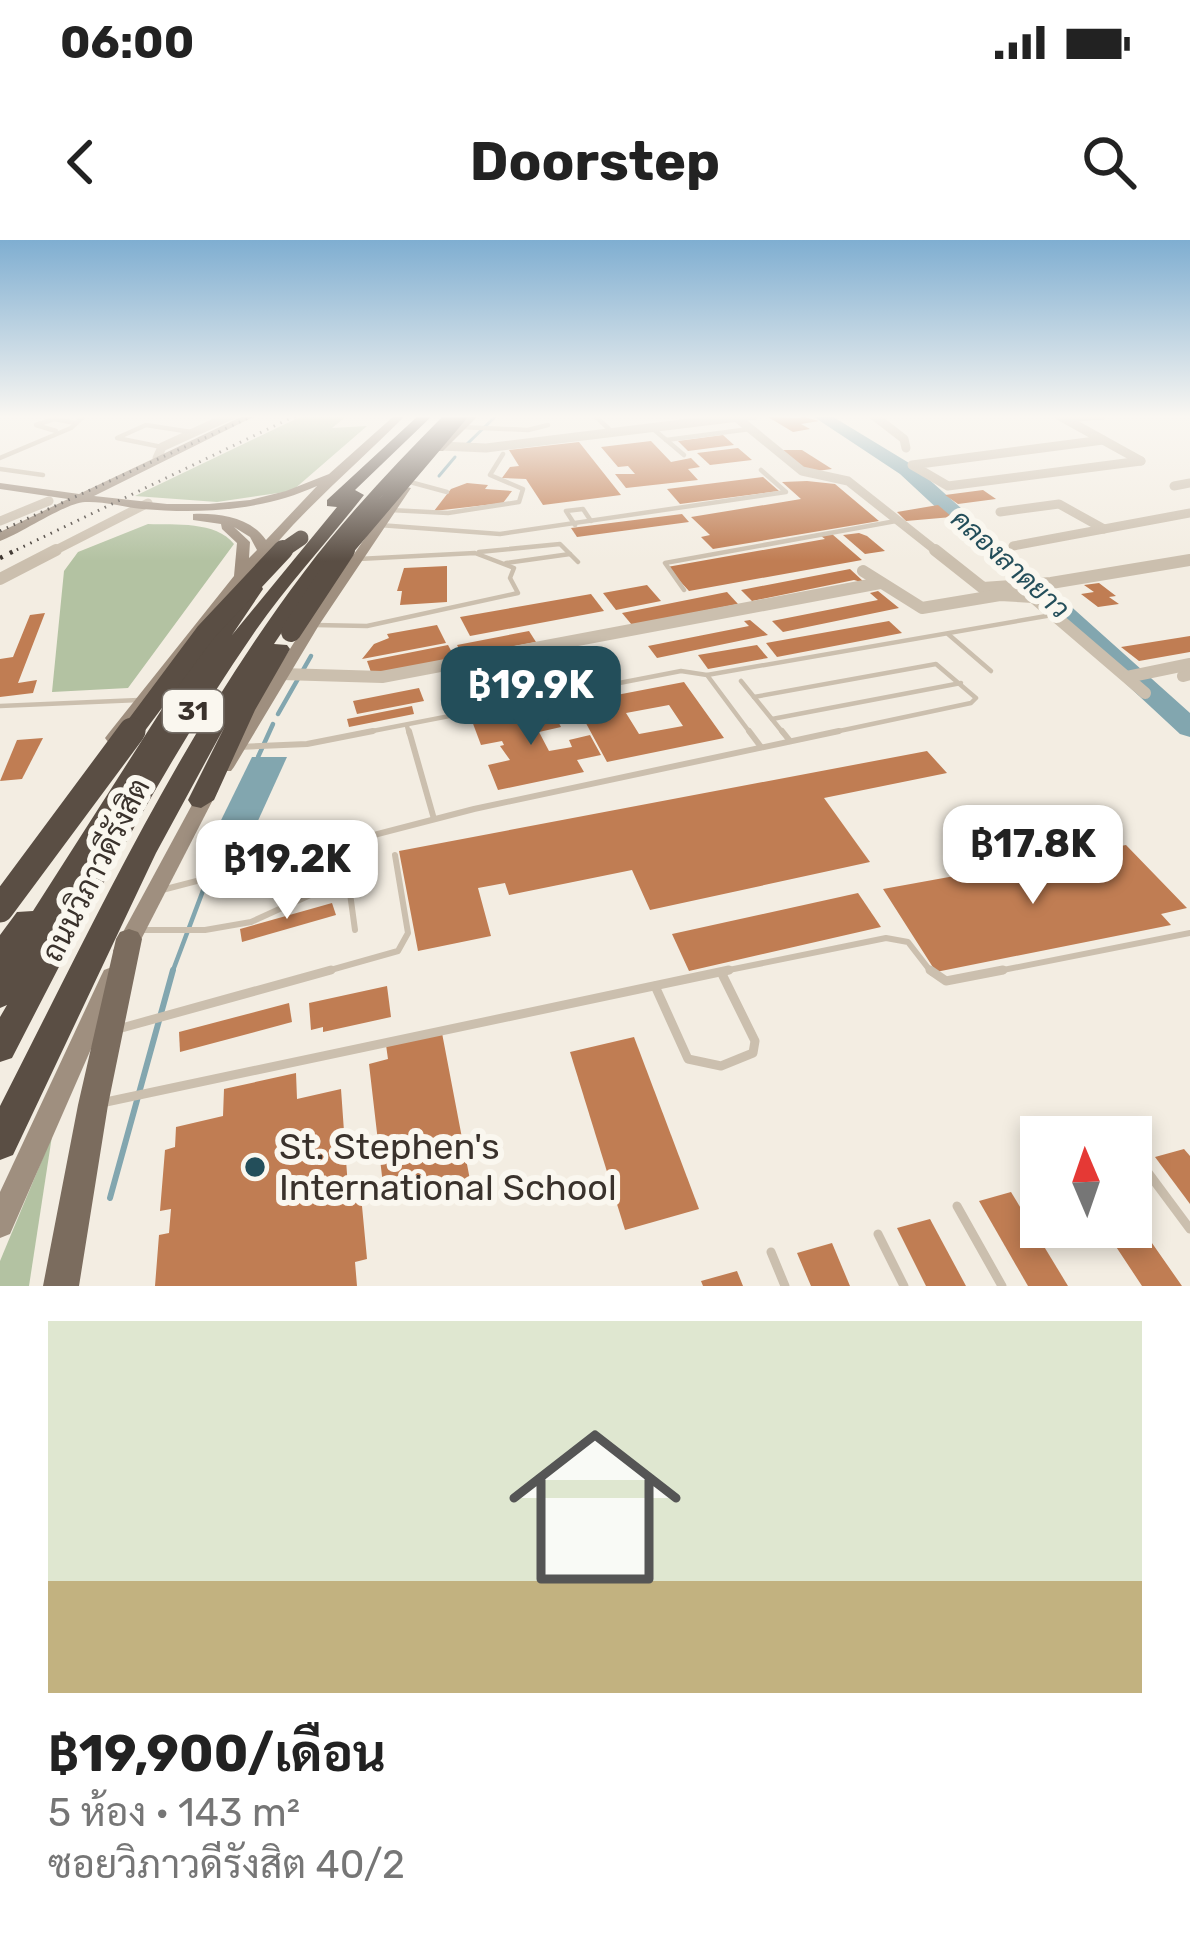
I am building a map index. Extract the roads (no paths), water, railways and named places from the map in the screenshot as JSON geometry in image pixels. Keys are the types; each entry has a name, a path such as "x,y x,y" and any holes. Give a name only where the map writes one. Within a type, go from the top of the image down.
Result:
{"highway":[{"name":"ถนนวิภาวดีรังสิต","path":"0,957 268,569 367,464"},
{"name":"31","path":"0,995 76,861 175,707 301,538 371,464"},
{"name":"31","path":"0,1048 106,854 223,664 328,524 399,464"},
{"name":"ถนนวิภาวดีรังสิต","path":"0,1143 174,794 243,677 379,520 380,484 402,464"},
{"path":"201,800 244,710 301,629 361,527 414,464"},
{"path":"379,520 414,485"},
{"path":"2,896 206,632 272,558 301,538"}],"main road":[{"path":"0,534 139,464"},
{"name":"ถนนวิภาวดีรังสิต","path":"2,896 142,700 242,578 347,464"},
{"name":"ถนนวิภาวดีรังสิต","path":"0,1224 132,935 201,800 289,674 301,629 364,559 379,520 397,511 429,464"},
{"path":"0,496 142,507 254,506 290,495 342,468"},
{"path":"0,486 248,526 262,539 264,553"},
{"path":"193,517 238,532 245,549 242,578"},
{"path":"61,1286 93,1105 132,935"}],"street":[{"path":"793,464 802,471 848,482 979,586 995,590 1190,560"},
{"path":"914,464 939,485 1117,464"},
{"path":"1174,486 1190,483"},
{"path":"0,520 56,502"},
{"path":"1000,512 1059,503 1104,529"},
{"path":"0,578 142,507"},
{"path":"1013,546 1190,513"},
{"path":"863,571 922,608 1015,594 1033,597 1145,693"},
{"path":"289,674 382,677 880,583"},
{"path":"1129,676 1188,672"}],"lane":[{"path":"397,511 422,513 519,502 523,489 490,475 496,464"},
{"path":"0,469 44,476"},
{"path":"379,520 411,528 500,534 786,492 761,470"},
{"path":"414,485 443,492"},
{"path":"574,525 565,511 583,508 592,519 588,523"},
{"path":"684,590 665,563 896,521"},
{"path":"364,559 560,544 578,562"},
{"path":"301,629 355,627 518,593 510,578 514,568 475,553"},
{"path":"502,563 572,553"},
{"path":"238,746 298,746 668,672 707,676 1055,614"},
{"path":"948,634 991,671"},
{"path":"153,892 434,819 976,701 961,682 936,664 754,697"},
{"path":"707,676 760,747"},
{"path":"741,681 790,740"},
{"path":"772,718 961,682"},
{"path":"0,706 142,700"},
{"path":"407,726 434,819"},
{"path":"108,1032 398,951 408,933 395,855"},
{"path":"132,935 218,928 272,915 308,890 341,881 349,886 355,930"},
{"path":"93,1105 900,938 936,978 946,981 1190,933"},
{"path":"655,986 688,1059 714,1067 754,1053 755,1041 722,973"},
{"path":"1152,1178 1190,1229"},
{"path":"957,1206 1003,1286"},
{"path":"878,1234 904,1286"},
{"path":"771,1252 785,1286"}],"water":[{"path":"252,757 287,757 241,858 202,859"}],"waterway":[{"path":"439,476 449,464"},
{"name":"คลองลาดยาว","path":"897,464 1190,728"},
{"path":"278,714 311,656"},
{"path":"258,757 273,724"},
{"path":"173,971 216,856"},
{"path":"110,1198 173,971"}],"railway":[{"path":"0,531 148,464"},
{"path":"10,553 195,464"},
{"path":"10,553 16,550"},
{"path":"0,558 10,553"}],"place":[{"name":"St. Stephen's International School","path":"255,1167"}]}
